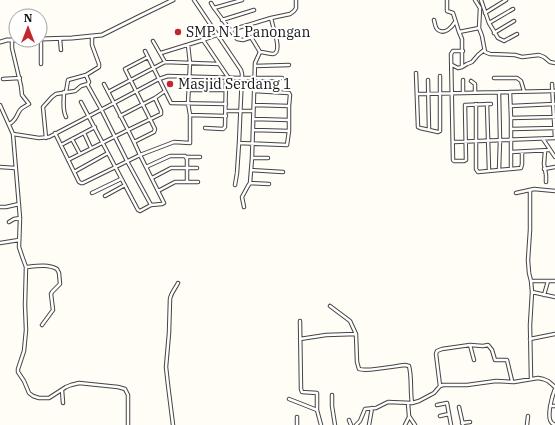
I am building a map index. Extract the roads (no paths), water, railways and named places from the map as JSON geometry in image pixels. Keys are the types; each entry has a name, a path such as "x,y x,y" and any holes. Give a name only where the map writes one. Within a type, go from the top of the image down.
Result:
{"street":[{"path":"48,39 92,37 106,34 173,0"},
{"path":"194,0 240,68 242,74 237,173 234,185"},
{"path":"214,8 242,0"},
{"path":"161,53 230,30 293,13 296,8 296,0"},
{"path":"447,0 447,11 453,13 462,39 462,67"},
{"path":"475,0 480,8 479,28 484,50 487,53 513,55 522,58 539,55 555,64"},
{"path":"482,0 489,23 498,38 504,41 517,34"},
{"path":"485,13 506,0"},
{"path":"211,3 236,38 240,40 274,30"},
{"path":"489,23 513,9"},
{"path":"222,20 254,10"},
{"path":"260,52 276,53 277,41 271,18"},
{"path":"434,20 439,31 447,30 456,22"},
{"path":"494,33 514,21"},
{"path":"459,32 479,28"},
{"path":"66,117 63,112 68,80 86,75 99,66 92,45 92,37"},
{"path":"251,37 260,52"},
{"path":"60,39 61,50"},
{"path":"203,40 227,78 226,125 224,128 205,128"},
{"path":"153,41 165,62"},
{"path":"55,134 79,182 82,183 140,155 174,142 190,143 190,115 188,103 190,64 188,45"},
{"path":"9,124 16,119 21,109 29,105 22,95 20,78 12,48"},
{"path":"40,48 41,64"},
{"path":"451,65 458,68 462,67 472,62 484,50"},
{"path":"145,51 171,102 226,104"},
{"path":"463,51 452,52 451,65 454,161 466,161 463,105 491,104"},
{"path":"244,207 242,197 250,183 252,170 255,61 260,52"},
{"path":"134,142 155,131 155,128 125,69 148,56"},
{"path":"108,92 165,62 219,64"},
{"path":"255,66 289,65"},
{"path":"416,73 418,127 438,132 440,131 440,76"},
{"path":"86,75 89,82 87,84 151,205"},
{"path":"13,134 46,138 159,79 168,76 282,78"},
{"path":"3,79 20,78"},
{"path":"494,78 518,78 521,81 524,91"},
{"path":"428,80 429,130"},
{"path":"463,80 463,92"},
{"path":"470,81 474,84 475,92"},
{"path":"46,138 44,105 53,95 75,91 81,86 87,84"},
{"path":"81,102 139,211 151,205 164,203 104,84"},
{"path":"454,142 555,138 554,91 552,84"},
{"path":"189,90 226,90"},
{"path":"417,94 554,91"},
{"path":"120,116 165,92"},
{"path":"239,143 287,144 289,131 289,93 254,92"},
{"path":"499,92 500,170"},
{"path":"510,92 511,168"},
{"path":"68,160 161,114 155,98"},
{"path":"254,104 289,106"},
{"path":"476,104 476,170 479,172 521,168 522,152"},
{"path":"487,104 488,171"},
{"path":"511,106 554,104"},
{"path":"0,106 13,134 20,218 20,251 26,267 26,330 24,351 18,370 29,393 39,398 49,398 71,385 79,383 125,389 128,395 128,425"},
{"path":"226,111 253,111"},
{"path":"190,115 226,116"},
{"path":"511,118 554,117"},
{"path":"253,119 289,120"},
{"path":"61,145 95,127"},
{"path":"511,129 554,128"},
{"path":"253,130 289,131"},
{"path":"84,133 92,148"},
{"path":"72,139 80,154"},
{"path":"542,139 555,157"},
{"path":"511,152 549,150"},
{"path":"545,151 544,169 546,182"},
{"path":"74,172 108,153"},
{"path":"146,167 170,156 200,157"},
{"path":"186,157 187,182"},
{"path":"252,158 268,158"},
{"path":"0,167 15,168"},
{"path":"544,169 555,167"},
{"path":"152,178 171,168 198,168"},
{"path":"252,170 283,172"},
{"path":"92,193 121,179"},
{"path":"158,191 175,182 198,182"},
{"path":"250,183 269,184"},
{"path":"105,196 125,185"},
{"path":"516,193 543,189 555,191"},
{"path":"530,190 528,260 532,292 530,379"},
{"path":"0,207 18,204"},
{"path":"10,222 14,219 20,218"},
{"path":"0,243 20,240"},
{"path":"26,267 47,266 58,270 60,284 51,293 53,310 42,325"},
{"path":"531,281 555,281"},
{"path":"544,295 548,281"},
{"path":"173,425 166,367 170,295 178,283"},
{"path":"532,292 555,297"},
{"path":"330,306 350,320 356,334 357,362 359,369 374,369 405,365 409,366 412,403"},
{"path":"300,321 301,389 302,392 317,393 317,410 321,425"},
{"path":"300,339 356,334"},
{"path":"530,340 555,334"},
{"path":"440,386 436,352 470,345 488,345 492,350 495,360 507,360 512,381"},
{"path":"470,345 474,360"},
{"path":"356,425 360,421 364,409 376,408 388,402 412,403 426,398 443,385 467,385 496,381 520,381 538,378 548,381 555,388 550,406 550,420 553,425"},
{"path":"62,390 63,403"},
{"path":"332,395 335,425"},
{"path":"289,399 317,410"},
{"path":"408,403 409,416 405,425 415,424"},
{"path":"437,405 447,403 451,425"},
{"path":"550,406 555,406"},
{"path":"459,407 462,424 470,422"},
{"path":"370,425 372,408"},
{"path":"440,416 449,414"},
{"path":"409,416 415,424"},
{"path":"527,425 528,416"},
{"path":"297,417 297,425"},
{"path":"349,420 351,425"}],"place":[{"name":"SMP N 1 Panongan","path":"178,32"},
{"name":"Masjid Serdang 1","path":"170,84"}]}
